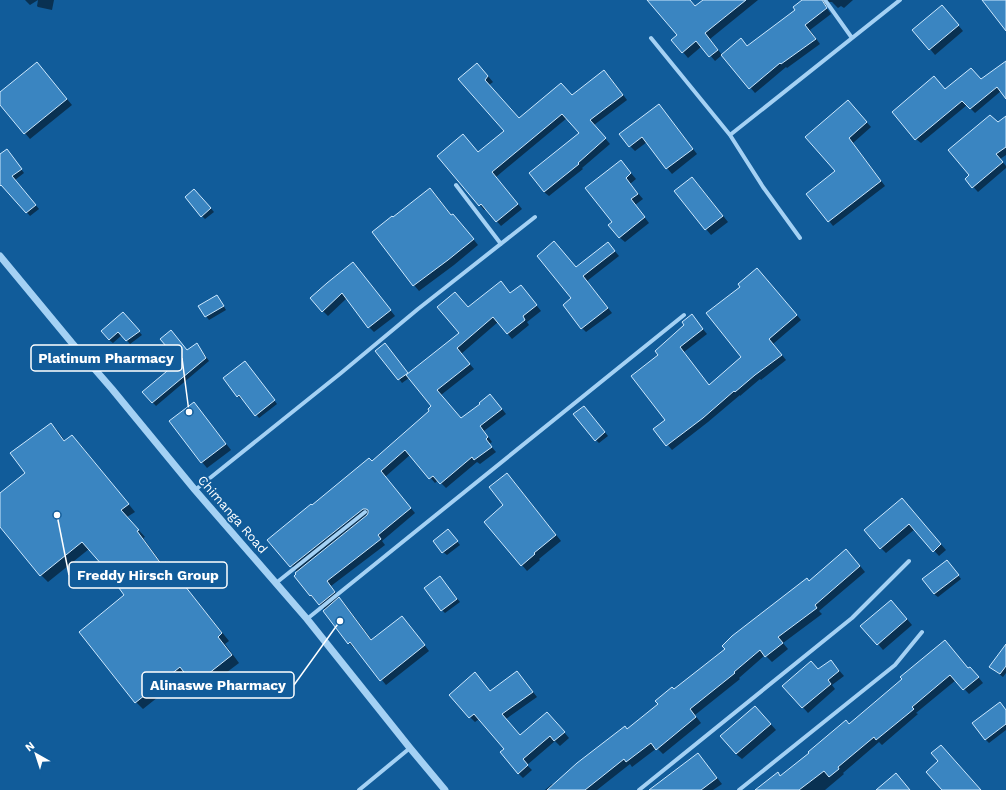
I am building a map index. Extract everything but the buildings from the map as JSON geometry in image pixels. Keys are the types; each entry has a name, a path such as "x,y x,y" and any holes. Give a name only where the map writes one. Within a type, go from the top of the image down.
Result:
{"street":[{"path":"825,0 852,38"},
{"path":"730,135 900,0"},
{"path":"651,38 730,135 763,187 800,238"},
{"path":"456,185 501,244"},
{"path":"195,490 341,374 418,309 535,217"},
{"name":"Chimanga Road","path":"0,256 195,490 307,619 445,790"},
{"path":"307,619 684,315"},
{"path":"276,583 365,512"},
{"path":"639,790 852,618 909,560"},
{"path":"739,790 894,665 922,632"},
{"path":"359,790 410,748"}],"place":[{"name":"Platinum Pharmacy","path":"189,412"},
{"name":"Freddy Hirsch Group","path":"57,515"},
{"name":"Alinaswe Pharmacy","path":"340,621"}]}
